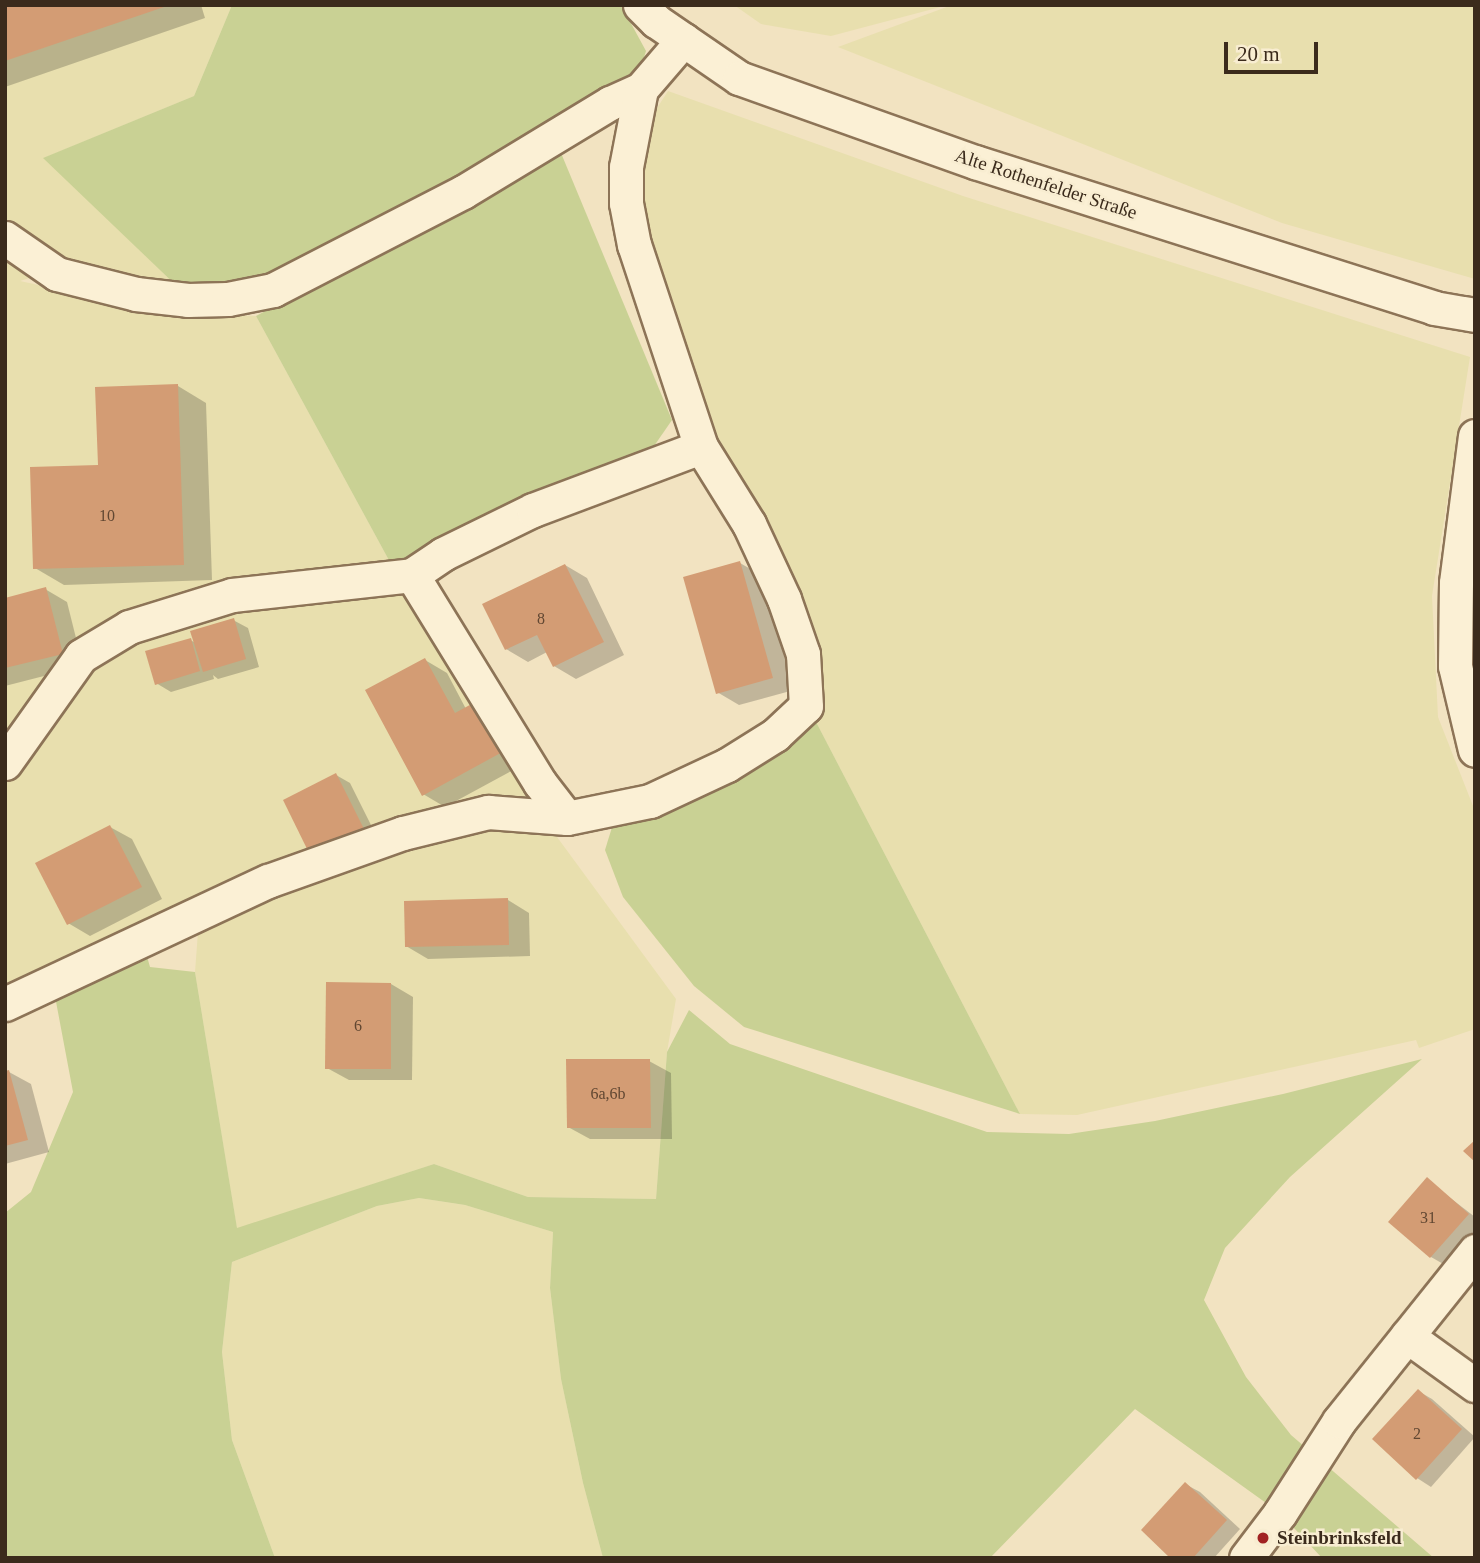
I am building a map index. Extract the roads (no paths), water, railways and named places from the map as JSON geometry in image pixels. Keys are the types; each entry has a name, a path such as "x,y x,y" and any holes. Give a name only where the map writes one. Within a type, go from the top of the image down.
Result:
{"street":[{"name":"Alte Rothenfelder Straße","path":"640,5 683,40 739,78 962,157 1434,308 1475,315"},
{"path":"5,238 57,274 136,294 188,300 228,299 272,290 463,192 610,103 641,89 683,40"},
{"path":"5,1004 268,881 403,833 488,812 567,818 661,796 727,765 775,734 806,706 803,654 784,599 749,524 701,447 634,245 626,203 626,167 641,89"},
{"path":"1475,436 1455,583 1455,666 1475,750"},
{"path":"5,763 81,656 129,627 232,595 412,575 443,554 533,510 701,447"},
{"path":"412,575 540,783 567,818"},
{"path":"1246,1558 1280,1513 1339,1421 1475,1251"},
{"path":"1407,1336 1475,1385"}],"place":[{"name":"Steinbrinksfeld","path":"1263,1538"}]}
